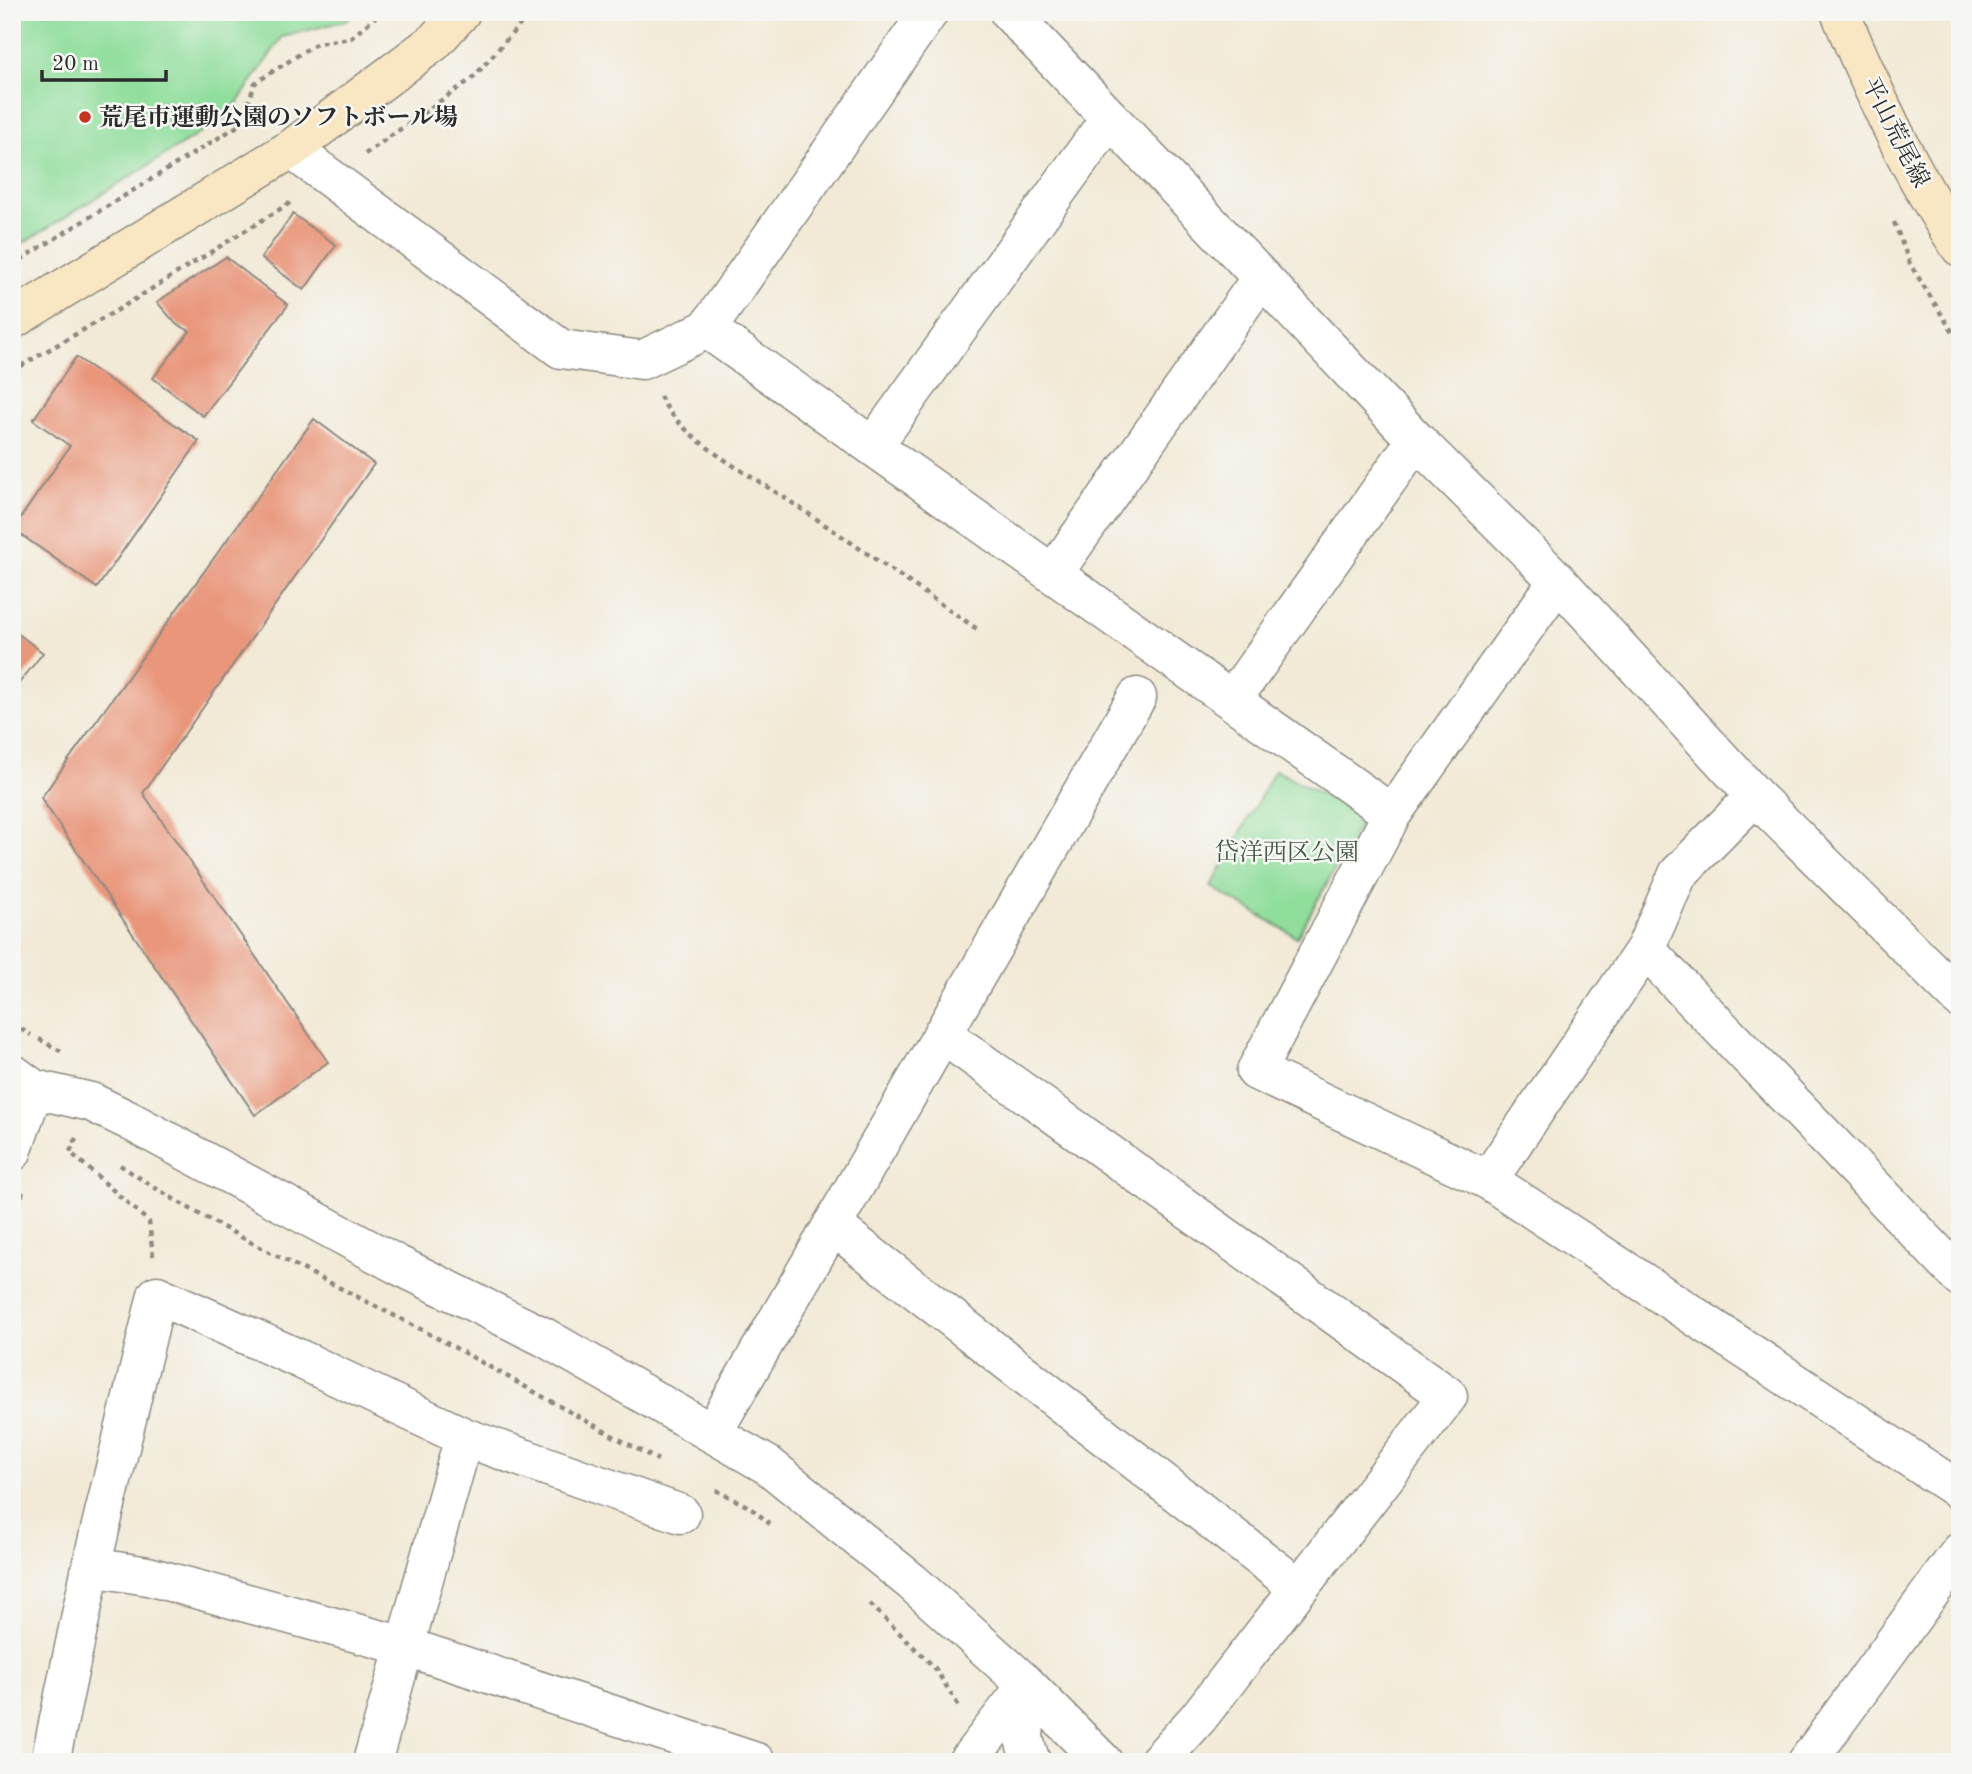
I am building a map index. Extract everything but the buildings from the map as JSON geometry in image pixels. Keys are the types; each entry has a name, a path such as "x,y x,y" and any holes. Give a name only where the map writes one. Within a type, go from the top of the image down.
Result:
{"street":[{"path":"12,320 291,149 434,42 461,12"},
{"path":"291,149 561,349 642,360 707,329 929,12"},
{"path":"1009,12 1416,440 1558,581 1755,796 1960,999"},
{"name":"平山荒尾線","path":"1840,12 1860,62 1930,201 1960,247"},
{"path":"873,446 1110,118"},
{"path":"1053,574 1261,278"},
{"path":"707,329 1392,814"},
{"path":"1232,700 1416,440"},
{"path":"1558,581 1392,814 1256,1072 1488,1180 1960,1491"},
{"path":"713,1432 1137,697"},
{"path":"1488,1180 1645,949 1678,874 1755,796"},
{"path":"1645,949 1960,1277"},
{"path":"942,1034 1448,1396 1198,1718 1158,1762"},
{"path":"12,1152 25,1089 91,1102 398,1265 544,1337 769,1466 912,1582 1027,1685 1103,1762"},
{"path":"832,1225 1299,1588"},
{"path":"50,1762 91,1567 157,1295 464,1437 681,1514"},
{"path":"372,1762 464,1437"},
{"path":"1807,1762 1960,1552"},
{"path":"91,1567 148,1576 404,1646 756,1762"},
{"path":"967,1762 1027,1685"},
{"path":"1027,1685 1024,1739 1031,1762"}],"path":[{"path":"12,265 241,124 255,83 317,43 351,38 381,12"},
{"path":"642,360 663,403 697,438 737,469 980,631"},
{"path":"25,1089 77,1137 86,1142"},
{"path":"91,1102 70,1152 149,1222 157,1295"},
{"path":"114,1161 231,1230 460,1350 574,1416 668,1465"},
{"path":"704,1484 751,1508 781,1532"},
{"path":"861,1595 935,1668 964,1715"}],"green space":[{"path":"12,12 356,12 347,20 282,37 229,115 12,250"},
{"name":"岱洋西区公園","path":"1275,770 1364,817 1297,937 1211,887"}],"place":[{"name":"荒尾市運動公園のソフトボール場","path":"85,117"}]}
